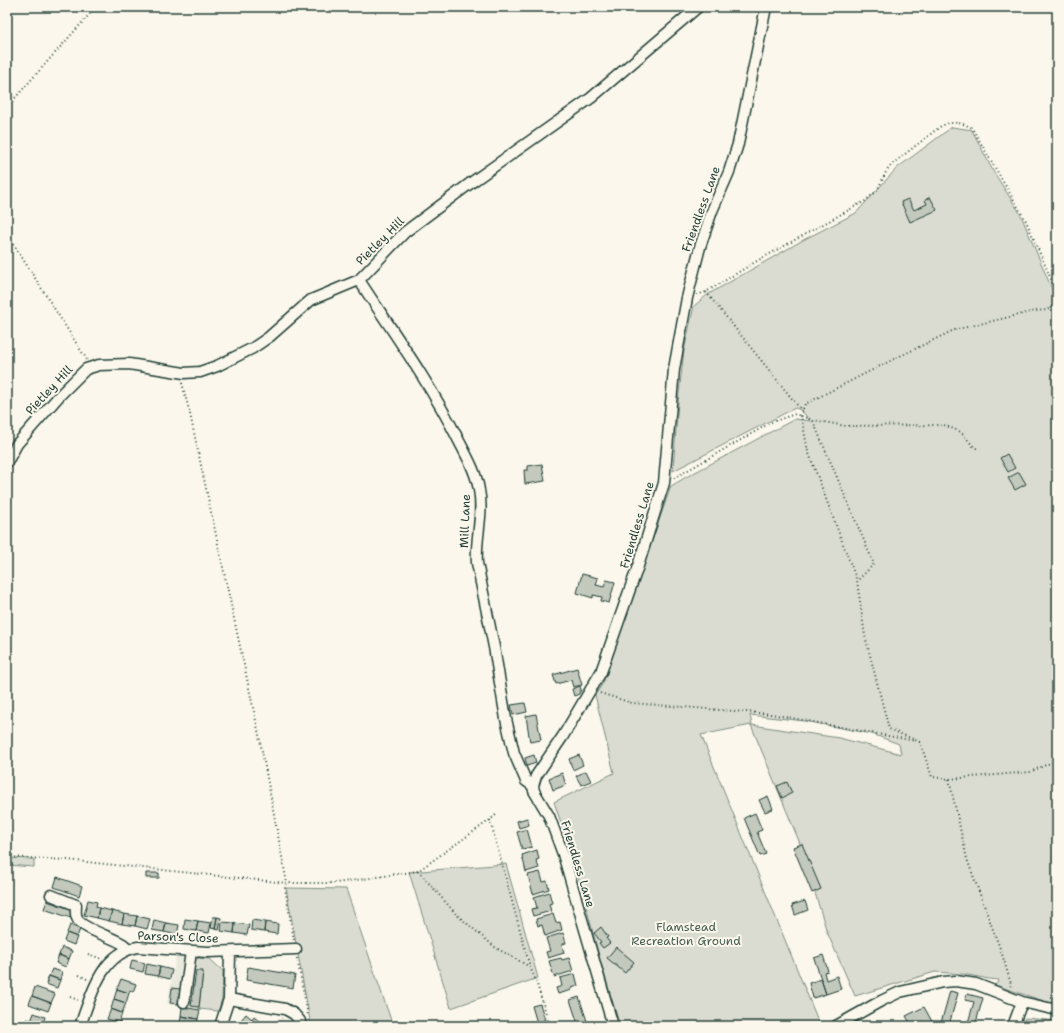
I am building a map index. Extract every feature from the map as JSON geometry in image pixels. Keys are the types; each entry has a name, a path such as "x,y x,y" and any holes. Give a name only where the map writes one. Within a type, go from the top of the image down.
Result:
{"street":[{"name":"Pietley Hill","path":"7,462 17,444 60,395 79,375 91,367 99,365 129,364 184,373 200,372 253,348 269,337 311,300 358,280 405,232 472,182 591,98 698,7"},
{"name":"Friendless Lane","path":"613,1026 563,854 551,821 534,791 534,786 536,776 563,736 601,672 638,566 664,483 674,369 687,298 700,247 712,211 729,172 738,144 766,7"},
{"name":"Mill Lane","path":"358,280 411,358 444,411 472,466 477,480 481,503 476,549 477,563 494,647 506,719 514,753 526,781 534,786"},
{"path":"51,895 76,905 76,917 79,921 99,934 120,942 129,949"},
{"name":"Parson's Close","path":"80,1026 94,988 101,975 113,960 129,949 148,948 191,952 296,949"},
{"path":"184,1002 191,952"},
{"path":"220,1026 229,999 230,952"},
{"path":"836,1026 900,992 943,982 956,981 976,984 1022,1002 1057,1010"},
{"path":"229,999 285,1009 294,1014 300,1021 300,1026"},
{"path":"1014,1026 1022,1002"}],"path":[{"path":"7,107 96,7"},
{"path":"687,298 706,292 757,261 865,201 877,191 886,172 896,161 941,126 954,122 966,124 972,128 1026,221 1057,293"},
{"path":"7,234 91,367"},
{"path":"706,292 802,411"},
{"path":"1057,303 1047,310 1035,311 954,330 805,404 800,416 808,451 856,581 864,636 889,729 920,742 932,777 949,779 1030,772 1057,760"},
{"path":"184,373 182,386 190,414 257,722 286,883"},
{"path":"664,483 772,422 795,414 813,420 846,426 944,425 961,432 974,447 978,449"},
{"path":"813,420 874,564 856,581"},
{"path":"591,690 632,703 771,714 920,742"},
{"path":"949,779 967,859 1002,954 1011,984 1006,996"},
{"path":"7,856 67,860 286,883 336,883 418,871 498,813"},
{"path":"490,820 530,967 550,1026"},
{"path":"418,871 457,915 496,948 530,967"}],"shaded area":[{"path":"176,957 198,958 193,970 203,971 199,1009 167,1004"}],"green space":[{"name":"Flamstead Recreation Ground","path":"952,127 972,130 993,171 1020,213 1057,301 1057,1003 1047,1002 995,985 999,980 963,974 935,972 855,996 827,932 799,841 751,725 701,735 819,1023 812,1026 620,1026 601,963 574,861 554,802 614,773 595,695 603,683 671,486 795,419 810,421 802,411 796,408 673,471 678,402 684,351 694,306 707,295 805,239 856,213 897,168","holes":["750,715 805,721 872,734 899,744 901,754 839,738 752,725"]},
{"path":"7,858 34,859 34,867 7,865"},
{"path":"506,864 538,978 451,1008 409,872"},
{"path":"286,888 346,889 393,1026 311,1026"},
{"path":"198,958 210,959 223,971 222,999 218,1011 199,1009 203,972 193,970 193,963"},
{"path":"1025,1018 1057,1021 1057,1026 1022,1026"}],"building":[{"path":"930,197 937,210 910,222 901,202 908,199 914,210 927,204 925,200"},
{"path":"1007,454 1015,468 1008,472 1000,458"},
{"path":"542,464 545,481 525,484 524,470 528,470 528,466"},
{"path":"1019,472 1026,484 1015,490 1008,478"},
{"path":"582,574 598,578 596,585 604,587 606,580 615,582 609,603 601,601 602,597 593,595 593,598 577,593"},
{"path":"577,668 582,685 573,687 571,680 556,684 553,675"},
{"path":"580,686 581,690 579,694 574,696 572,689"},
{"path":"525,703 527,712 513,715 511,705"},
{"path":"536,714 541,740 530,742 526,716"},
{"path":"534,755 536,763 527,766 525,758"},
{"path":"579,755 583,765 573,770 569,759"},
{"path":"586,771 591,781 581,785 576,776"},
{"path":"562,773 566,785 553,790 549,778"},
{"path":"787,782 792,793 782,798 777,786"},
{"path":"768,796 773,809 765,812 759,800"},
{"path":"755,813 762,830 757,832 766,854 760,856 744,818"},
{"path":"527,818 529,825 519,828 517,821"},
{"path":"527,829 532,847 522,849 517,832"},
{"path":"802,844 821,889 812,893 793,847"},
{"path":"537,850 539,859 536,860 539,868 526,872 522,855"},
{"path":"540,872 543,882 547,881 549,889 533,894 528,875"},
{"path":"146,873 159,873 159,878 146,878"},
{"path":"57,877 82,886 79,896 54,887"},
{"path":"549,892 552,903 549,904 551,911 533,916 531,909 537,908 534,897"},
{"path":"88,900 97,902 96,907 99,908 97,918 84,915"},
{"path":"47,901 73,910 71,918 44,909"},
{"path":"805,901 808,910 795,915 792,905"},
{"path":"99,908 112,911 109,921 97,918"},
{"path":"112,911 124,914 122,924 109,921"},
{"path":"124,914 137,916 135,926 122,924"},
{"path":"553,914 556,923 560,922 562,930 545,936 542,925 538,926 536,919"},
{"path":"137,916 150,919 147,929 135,926"},
{"path":"213,917 217,917 215,929 211,928"},
{"path":"217,917 221,918 219,930 215,929"},
{"path":"185,919 198,921 196,931 184,929"},
{"path":"154,920 166,923 164,932 152,930"},
{"path":"252,920 265,922 264,932 251,930"},
{"path":"198,921 211,923 209,933 196,931"},
{"path":"222,922 235,923 234,933 221,931"},
{"path":"265,922 278,924 277,934 264,932"},
{"path":"166,923 179,925 177,935 164,932"},
{"path":"235,923 249,925 247,935 234,933"},
{"path":"70,925 80,929 77,937 67,933"},
{"path":"601,927 610,943 603,948 599,943 601,942 594,933"},
{"path":"67,933 77,937 74,945 64,941"},
{"path":"563,933 566,943 562,944 564,953 548,958 546,952 550,951 546,938"},
{"path":"62,947 72,951 69,959 59,955"},
{"path":"616,947 634,962 625,973 607,958"},
{"path":"59,955 69,959 66,967 56,963"},
{"path":"823,955 828,971 824,972 826,980 837,976 841,989 826,994 814,958"},
{"path":"561,958 562,960 569,958 573,971 554,977 549,961"},
{"path":"132,960 145,963 143,972 130,969"},
{"path":"147,964 160,967 158,976 145,974"},
{"path":"160,967 172,970 170,979 158,976"},
{"path":"248,967 295,975 293,988 246,980"},
{"path":"52,969 62,972 60,980 49,976"},
{"path":"196,971 203,971 199,1007 191,1006"},
{"path":"575,974 578,986 571,988 572,990 558,994 556,988 562,986 560,978"},
{"path":"49,976 60,980 57,988 46,984"},
{"path":"121,979 136,984 133,992 130,990 129,993 117,989"},
{"path":"821,979 826,994 813,998 809,983"},
{"path":"35,987 55,994 51,1003 32,996"},
{"path":"172,988 180,989 178,1004 170,1003"},
{"path":"117,989 129,993 126,1003 114,999"},
{"path":"950,991 958,993 949,1025 941,1023"},
{"path":"967,994 983,998 975,1026 967,1026 974,1002 965,1000"},
{"path":"32,996 51,1003 48,1011 29,1004"},
{"path":"579,997 587,1021 578,1024 570,1000"},
{"path":"114,999 126,1003 122,1013 111,1009"},
{"path":"540,1004 545,1020 537,1023 532,1006"},
{"path":"182,1007 200,1010 198,1019 181,1016"},
{"path":"924,1007 934,1025 900,1026 909,1021 906,1016"},
{"path":"111,1009 122,1013 119,1023 107,1019"},
{"path":"34,1013 45,1017 42,1025 31,1021"},
{"path":"246,1014 252,1019 247,1026 236,1026"},
{"path":"181,1016 198,1019 197,1026 180,1026"},
{"path":"254,1016 261,1022 258,1026 247,1026"},
{"path":"27,1019 42,1025 25,1025"}]}
